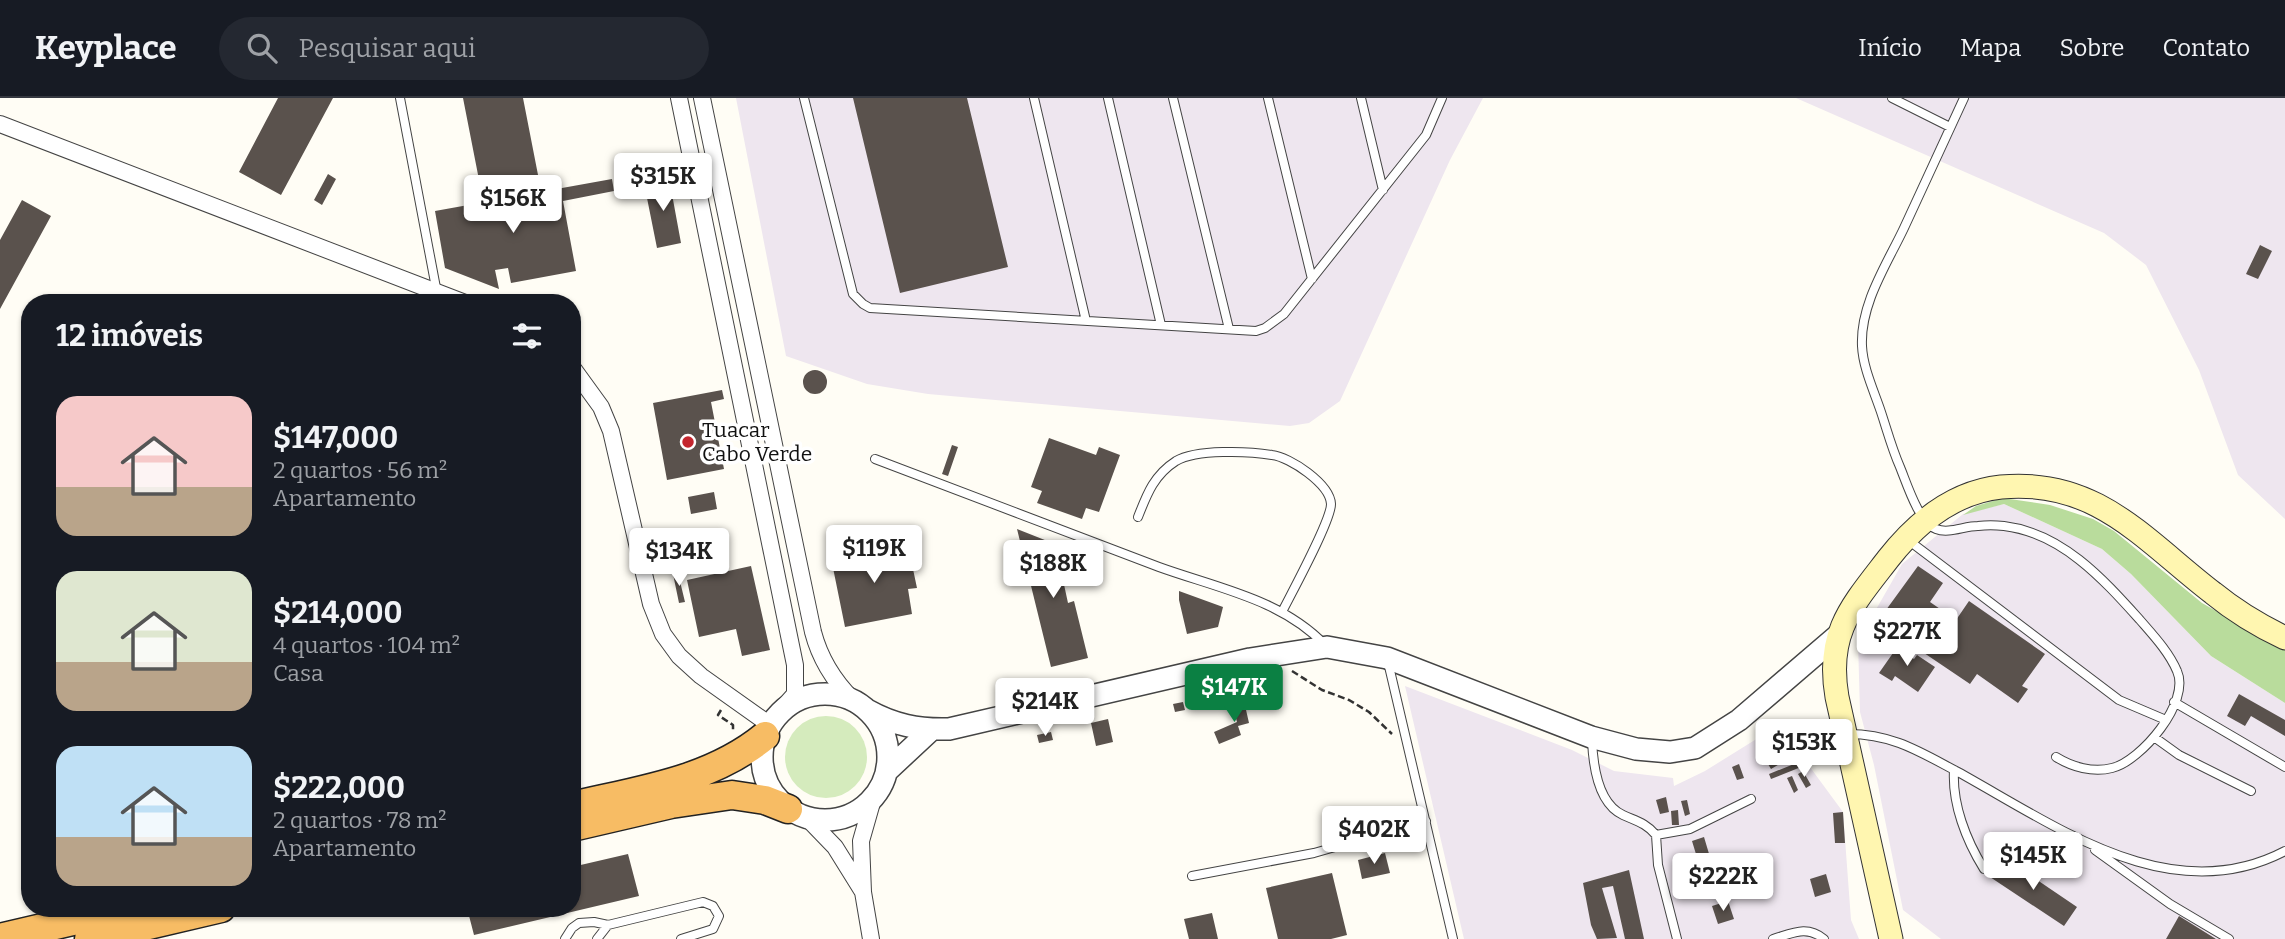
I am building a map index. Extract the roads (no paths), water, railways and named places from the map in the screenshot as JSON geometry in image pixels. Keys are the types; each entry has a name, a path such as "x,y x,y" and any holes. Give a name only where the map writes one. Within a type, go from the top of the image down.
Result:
{"highway":[{"path":"581,804 670,783 722,765 772,724"},
{"path":"581,825 671,804 732,794 765,800 798,813"},
{"path":"0,938 90,917"},
{"path":"89,939 183,917"}],"main road":[{"path":"1891,939 1833,678 1837,635 1872,580 1905,538 1940,508 1959,497 1992,488 2035,487 2069,493 2097,504 2115,515 2230,606 2285,638"}],"street":[{"path":"679,98 795,666 795,694 772,724 761,756 764,776 774,795 835,847 863,892"},
{"path":"702,98 813,632 829,671 877,722 885,737 887,771 873,799 861,841 863,892 871,939"},
{"path":"0,124 437,293"},
{"path":"581,379 601,407 611,431 651,604 663,634 679,656 701,676 772,724"},
{"path":"772,724 796,700 815,694 835,695 898,724 931,730 949,729 1250,659 1327,647 1387,658 1591,737 1636,749 1670,751 1695,748 1739,720 1837,635"},
{"path":"887,771 931,730"},
{"path":"798,813 825,820 843,818 873,799"}],"lane":[{"path":"400,98 437,293"},
{"path":"804,98 853,294 870,308 1256,331 1265,328 1284,314 1312,279 1426,135 1442,98"},
{"path":"1034,98 1086,321"},
{"path":"1108,98 1161,325"},
{"path":"1173,98 1228,329"},
{"path":"1268,98 1312,279"},
{"path":"1361,98 1383,190"},
{"path":"1892,98 1950,127"},
{"path":"1964,98 1866,309 1862,347 1873,390 1898,463 1924,521 1933,528 1946,531 1976,526 2006,526 2052,541 2079,558 2126,605 2172,660 2180,678 2166,720 2154,737 2124,764 2110,769 2084,768 2056,757"},
{"path":"1138,517 1156,478 1180,459 1205,452 1273,455 1291,461 1323,487 1331,507 1326,523 1282,612"},
{"path":"875,459 1162,568 1265,603 1308,627 1327,647"},
{"path":"1905,538 2119,700 2166,720"},
{"path":"1387,658 1453,939"},
{"path":"2174,702 2285,767"},
{"path":"1845,734 1871,734 1890,738 1954,770 2084,842 2170,904 2229,939"},
{"path":"1591,737 1595,766 1608,802 1622,815 1650,827 1656,835 1658,865 1677,939"},
{"path":"2154,737 2191,763 2251,791"},
{"path":"1954,770 1955,798 1967,836 1984,869"},
{"path":"1656,835 1690,829 1751,799"},
{"path":"1192,876 1314,853 1426,821"},
{"path":"2084,842 2144,863 2180,871 2210,873 2239,869 2268,860 2285,851"},
{"path":"565,939 579,923 608,925 703,902 713,906 719,916 713,929 681,939"},
{"path":"597,939 608,925"},
{"path":"1773,939 1806,929 1824,939"}],"place":[{"name":"Tuacar Cabo Verde","path":"688,442"}]}
